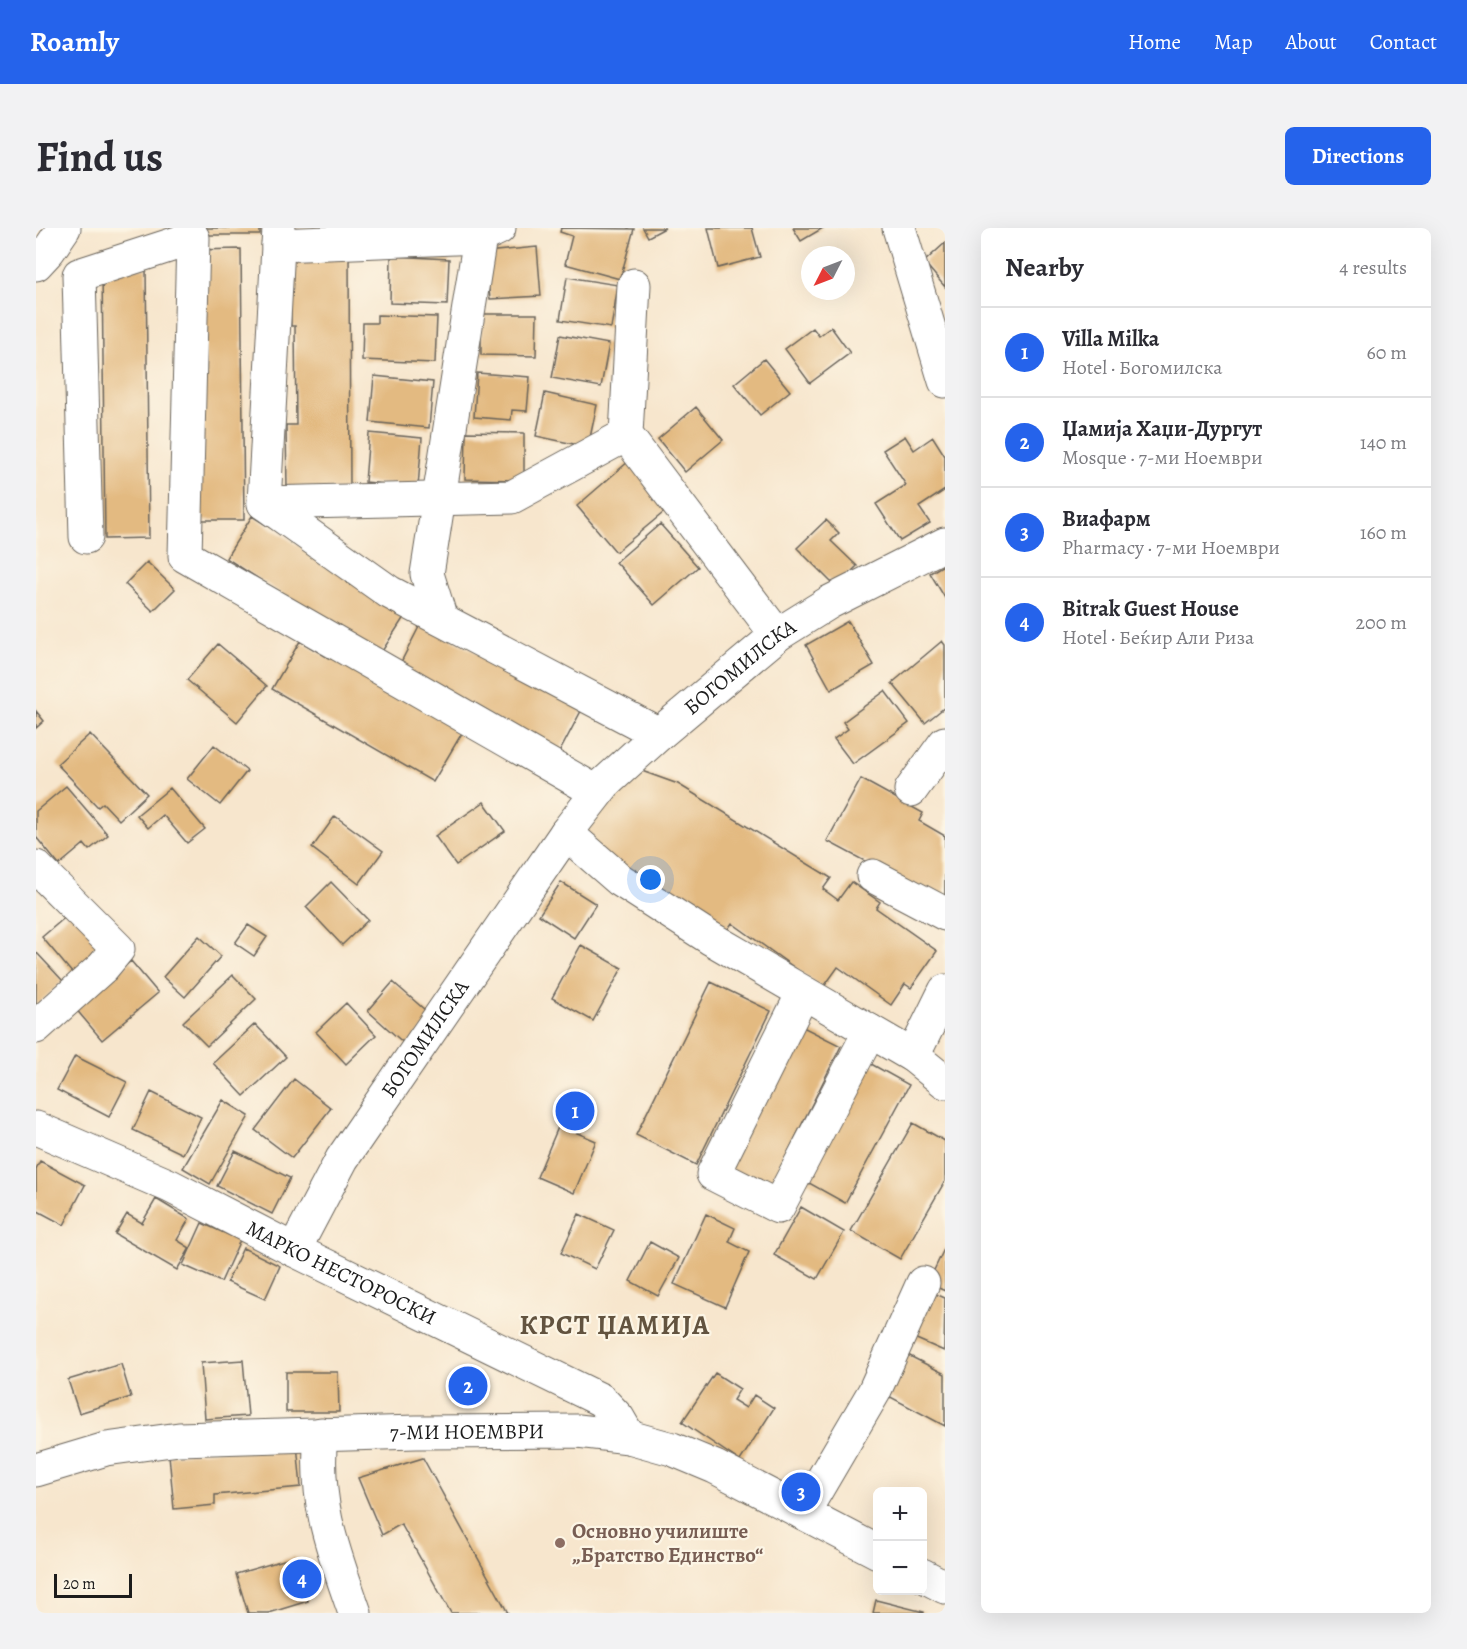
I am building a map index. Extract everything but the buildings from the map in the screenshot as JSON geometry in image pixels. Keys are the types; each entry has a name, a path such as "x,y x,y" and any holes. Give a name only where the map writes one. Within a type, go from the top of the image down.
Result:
{"street":[{"path":"36,264 64,228"},
{"path":"898,228 944,372"},
{"path":"264,503 278,237 490,233 438,499 427,574 441,620"},
{"path":"86,537 80,275 193,238 185,556 597,792"},
{"path":"634,285 627,435 777,634"},
{"path":"264,503 512,497 627,435"},
{"path":"264,503 389,592 659,734"},
{"name":"БОГОМИЛСКА","path":"294,1250 342,1159 566,833 605,783 777,634 830,602 945,544"},
{"path":"389,592 427,574"},
{"path":"911,790 945,744"},
{"path":"566,833 620,880 710,938 913,1056 945,1082"},
{"path":"36,867 118,950 103,967 36,1027"},
{"path":"873,876 945,914"},
{"path":"913,1056 945,991"},
{"path":"803,993 713,1174 778,1207 870,1031"},
{"name":"МАРКО НЕСТОРОСКИ","path":"36,1128 170,1186 294,1250 601,1400 618,1418 630,1437"},
{"path":"803,1513 874,1392 923,1283"},
{"name":"7-МИ НОЕМВРИ","path":"36,1470 106,1449 179,1439 321,1434 578,1431 630,1437 672,1449 715,1467 873,1549"},
{"path":"321,1434 320,1494 330,1542 355,1613"},
{"path":"927,1578 945,1587"}],"place":[{"name":"Villa Milka","path":"575,1111"},
{"name":"Џамија Хаџи-Дургут","path":"468,1386"},
{"name":"Виафарм","path":"801,1492"},
{"name":"Основно училиште „Братство Единство“","path":"560,1543"},
{"name":"Bitrak Guest House","path":"302,1579"}],"district":[{"name":"КРСТ ЏАМИЈА","path":"615,1325"}]}
